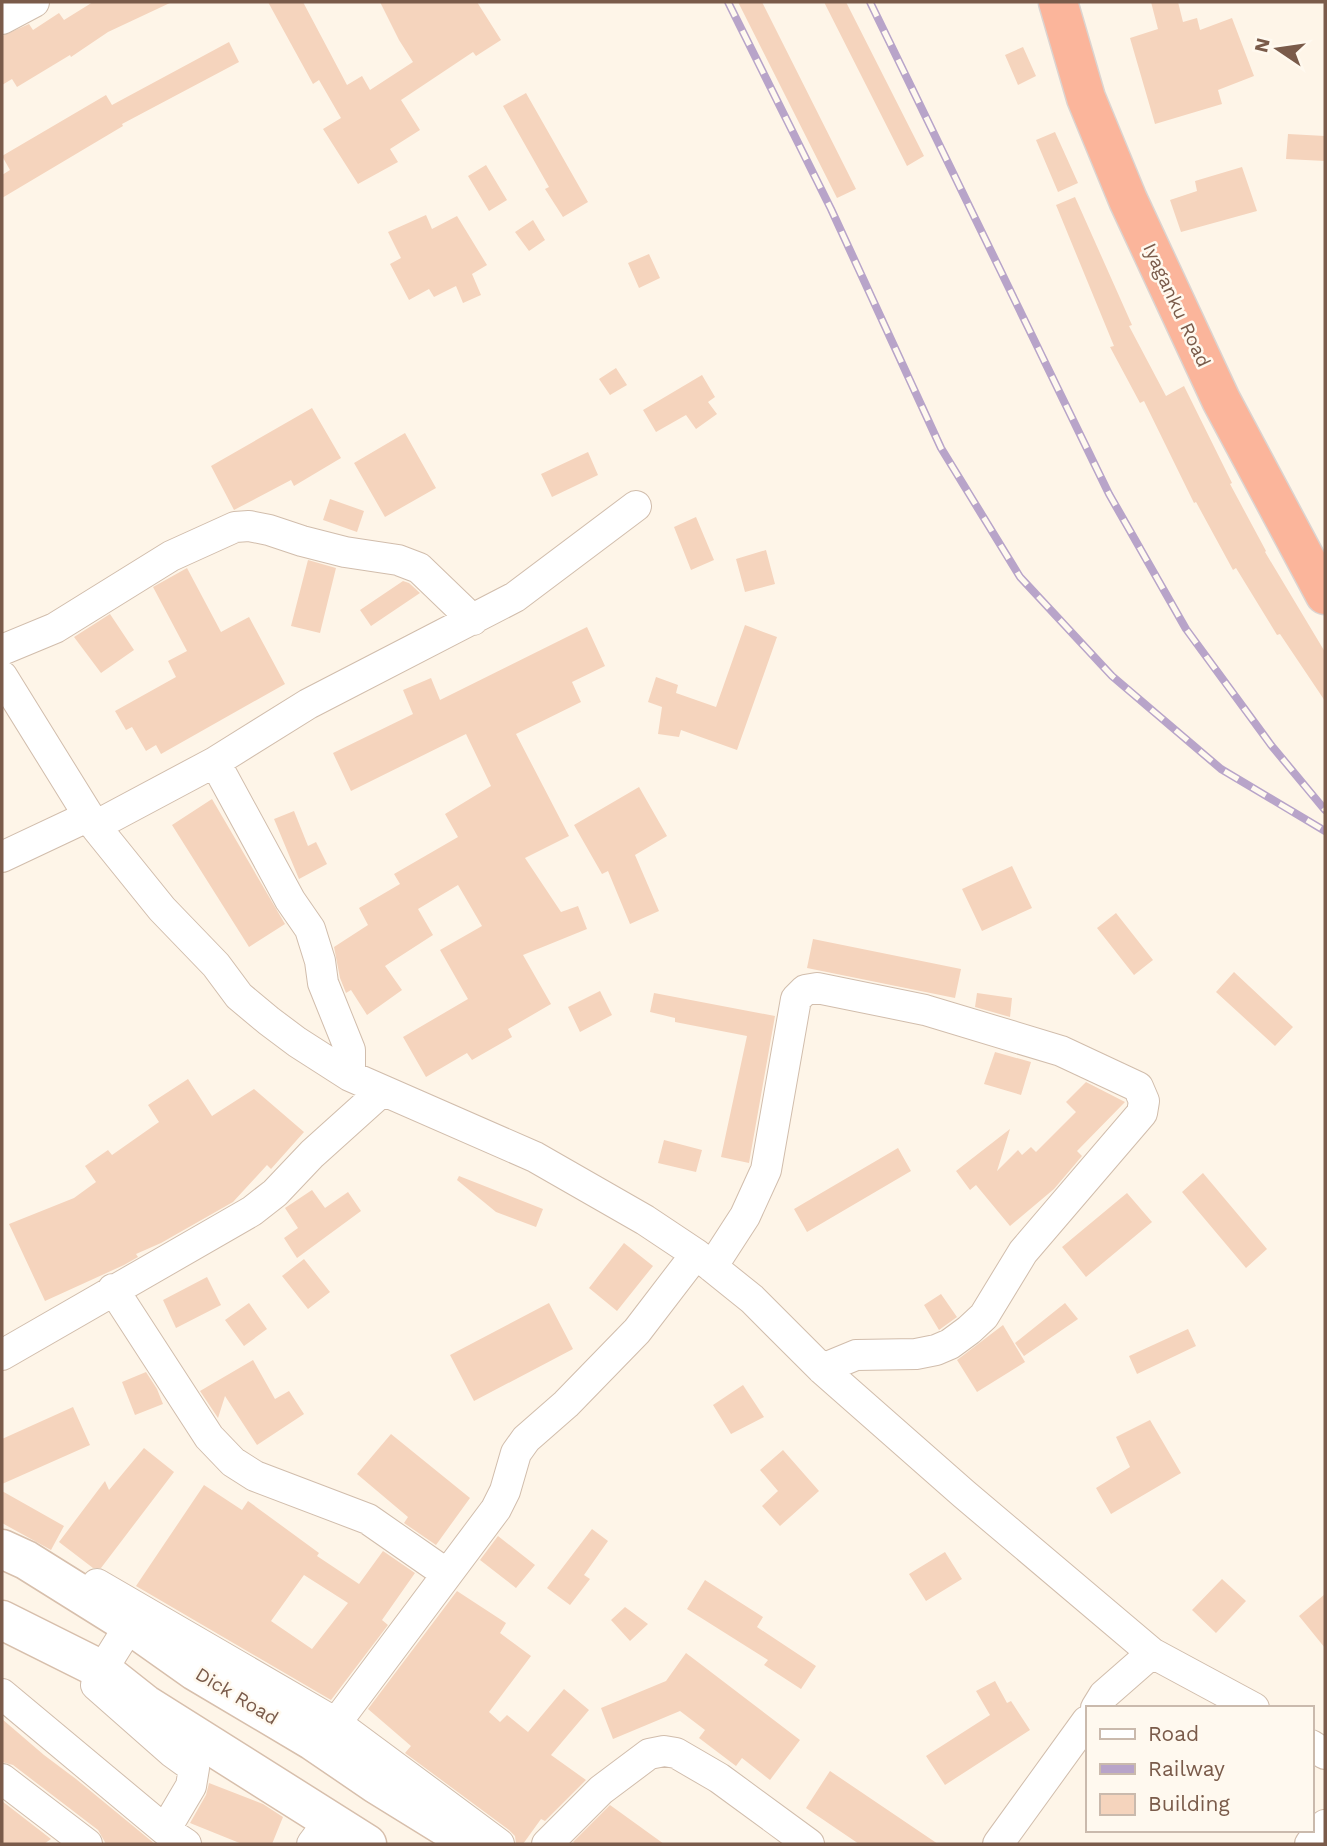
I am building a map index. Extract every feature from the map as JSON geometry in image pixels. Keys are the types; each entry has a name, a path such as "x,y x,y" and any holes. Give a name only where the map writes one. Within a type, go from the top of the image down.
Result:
{"highway":[{"name":"Iyaganku Road","path":"1059,2 1086,98 1128,200 1221,400 1325,594"}],"main road":[{"name":"Dick Road","path":"2,1549 26,1560 130,1625 195,1671 313,1741 473,1844"},
{"path":"2,1620 102,1670 321,1832 366,1844"}],"street":[{"path":"2,19 34,2"},
{"path":"2,857 92,821 215,762 308,704 515,597 636,506"},
{"path":"2,650 55,628 171,556 235,527 249,526 345,552 398,560 419,568 473,620"},
{"path":"2,676 92,821 162,909 216,965 239,996 298,1042 350,1076 535,1157 645,1220 704,1261 752,1299 822,1369 964,1494 1152,1653 1250,1706"},
{"path":"215,762 290,900 310,929 320,961 323,983 350,1050 350,1076"},
{"path":"336,1723 496,1509 505,1491 516,1453 526,1439 566,1404 745,1216 766,1170 796,999 804,990 817,988 925,1010 1061,1051 1138,1087 1144,1101 1142,1113 1023,1252 984,1316 969,1331 936,1350 916,1354 856,1355 822,1369"},
{"path":"2,1355 252,1211 275,1193 312,1154 382,1090"},
{"path":"113,1289 209,1437 233,1462 255,1476 368,1519 447,1574"},
{"path":"2,1533 124,1599 336,1723 499,1844"},
{"path":"2,1694 175,1837 194,1768 96,1685 102,1670 130,1625"},
{"path":"1097,1706 1104,1695 1152,1653"},
{"path":"998,1844 1086,1722"},
{"path":"547,1844 601,1790 649,1754 664,1751 676,1753 719,1778 809,1844"},
{"path":"2,1779 87,1844"},
{"path":"1310,1844 1325,1825"}],"building":[{"path":"93,2 172,2 108,32 71,57 70,55 17,87 12,79 2,85 2,36 29,24 33,30 59,13 64,20"},
{"path":"268,2 303,2 347,85 362,76 370,90 413,62 380,2 477,2 501,40 476,56 473,52 401,100 420,130 390,149 398,162 358,184 323,129 341,118 319,80 313,84"},
{"path":"738,2 762,2 856,189 837,198"},
{"path":"824,2 846,2 924,156 907,166"},
{"path":"1151,2 1178,2 1183,22 1197,18 1200,30 1232,18 1254,76 1218,90 1222,104 1155,124 1130,38 1158,29"},
{"path":"229,42 239,62 122,124 123,126 2,198 2,175 10,170 2,156 106,95 112,105"},
{"path":"1023,47 1036,76 1018,85 1005,55"},
{"path":"526,93 588,202 563,217 545,189 549,187 503,106"},
{"path":"1055,132 1078,183 1058,192 1036,140"},
{"path":"1288,134 1325,136 1325,161 1286,159"},
{"path":"486,165 507,200 489,211 468,176"},
{"path":"1242,167 1257,211 1181,232 1170,200 1197,191 1195,181"},
{"path":"1075,197 1132,325 1129,326 1166,396 1184,386 1265,552 1325,652 1325,701 1280,634 1277,635 1236,568 1233,570 1196,502 1194,503 1144,401 1140,403 1110,347 1114,346 1056,205"},
{"path":"426,215 432,229 457,216 487,265 472,274 481,295 463,303 456,286 434,297 429,289 409,300 390,264 401,258 388,232"},
{"path":"533,220 545,240 529,251 515,232"},
{"path":"649,254 660,278 639,288 628,263"},
{"path":"616,368 627,385 610,395 599,379"},
{"path":"702,375 715,397 708,402 717,414 696,429 686,415 656,432 643,410"},
{"path":"312,408 341,458 294,486 291,480 234,510 211,466"},
{"path":"405,433 436,488 385,517 354,463"},
{"path":"588,452 598,475 552,497 541,474"},
{"path":"330,499 364,511 357,532 323,520"},
{"path":"696,517 714,560 691,570 674,527"},
{"path":"766,550 775,584 745,592 736,559"},
{"path":"308,560 336,568 320,633 291,626"},
{"path":"187,568 221,632 249,617 285,684 161,754 156,745 146,751 132,727 126,730 115,711 176,677 168,661 187,651 153,587"},
{"path":"403,581 420,593 371,626 360,610"},
{"path":"110,614 134,650 101,673 74,637"},
{"path":"745,625 777,637 737,750 681,730 679,737 658,734 662,707 648,702 656,677 678,685 676,693 716,707"},
{"path":"587,627 605,666 572,682 581,702 516,734 569,836 525,858 561,912 578,906 587,929 523,955 551,1004 508,1029 512,1037 472,1060 467,1053 426,1077 403,1037 468,999 440,950 482,926 458,885 418,909 433,935 385,966 402,990 367,1015 351,990 346,993 334,947 368,925 359,908 400,884 394,874 458,837 445,814 491,786 466,734 351,791 333,753 413,714 403,690 431,678 440,700"},
{"path":"639,787 667,836 635,855 659,911 630,924 608,871 602,874 574,825"},
{"path":"212,799 285,924 249,947 172,825"},
{"path":"294,811 308,846 316,842 327,864 299,879 274,819"},
{"path":"1012,866 1032,908 982,931 962,889"},
{"path":"1116,913 1153,960 1134,975 1097,928"},
{"path":"813,939 961,969 955,998 807,968"},
{"path":"1234,972 1293,1027 1275,1046 1216,992"},
{"path":"600,991 612,1015 580,1032 568,1007"},
{"path":"654,993 775,1016 749,1163 721,1157 747,1036 675,1022 675,1018 650,1012"},
{"path":"977,993 1012,998 1010,1017 975,1007"},
{"path":"995,1052 1031,1062 1021,1095 984,1084"},
{"path":"188,1079 212,1116 254,1089 304,1132 271,1169 267,1165 233,1202 161,1243 136,1254 138,1257 124,1265 45,1301 9,1224 74,1198 96,1182 85,1166 108,1150 112,1155 159,1122 148,1105"},
{"path":"1086,1082 1125,1102 1077,1151 1082,1156 1054,1189 1010,1226 976,1185 970,1190 956,1171 1010,1129 997,1171 1018,1150 1022,1155 1031,1147 1036,1152 1076,1112 1066,1102"},
{"path":"664,1140 702,1150 696,1172 658,1163"},
{"path":"898,1148 911,1171 807,1232 794,1209"},
{"path":"1203,1173 1267,1249 1246,1268 1182,1192"},
{"path":"459,1176 543,1209 536,1227 496,1212 457,1180"},
{"path":"312,1190 325,1208 348,1192 361,1211 297,1258 284,1238 298,1228 285,1208"},
{"path":"1127,1193 1152,1222 1086,1277 1062,1247"},
{"path":"624,1243 653,1266 617,1311 589,1288"},
{"path":"304,1259 330,1292 308,1309 282,1276"},
{"path":"207,1277 221,1305 176,1328 163,1300"},
{"path":"941,1294 957,1317 939,1330 924,1305"},
{"path":"249,1303 267,1329 244,1346 225,1320"},
{"path":"549,1303 573,1349 474,1401 450,1355"},
{"path":"1065,1303 1078,1319 1024,1356 1015,1343"},
{"path":"1003,1325 1025,1362 977,1392 957,1360"},
{"path":"1188,1329 1196,1346 1137,1374 1129,1356"},
{"path":"253,1360 275,1399 289,1391 304,1414 257,1445 225,1396 218,1418 200,1391"},
{"path":"146,1372 163,1404 135,1415 122,1382"},
{"path":"743,1385 764,1417 731,1434 713,1405"},
{"path":"73,1407 90,1445 2,1484 2,1439"},
{"path":"1150,1420 1181,1473 1111,1514 1096,1488 1130,1467 1116,1437"},
{"path":"391,1434 470,1498 436,1545 404,1523 408,1517 357,1474"},
{"path":"144,1448 174,1472 101,1568 93,1568 59,1542 105,1481 109,1490"},
{"path":"783,1450 819,1491 780,1526 762,1506 778,1491 760,1470"},
{"path":"204,1485 242,1510 248,1501 319,1553 317,1556 359,1584 383,1551 415,1573 382,1620 388,1625 331,1700 136,1586","holes":["304,1575 348,1603 312,1649 271,1621"]},
{"path":"2,1491 64,1526 51,1550 2,1523"},
{"path":"592,1529 608,1541 584,1575 590,1579 570,1605 547,1588"},
{"path":"498,1536 535,1565 516,1588 480,1560"},
{"path":"945,1552 962,1579 926,1601 909,1574"},
{"path":"1222,1579 1246,1601 1216,1633 1192,1610"},
{"path":"705,1580 763,1617 757,1627 816,1666 801,1689 764,1665 768,1660 687,1609"},
{"path":"457,1591 506,1623 500,1633 531,1656 489,1712 500,1722 507,1715 528,1732 564,1689 589,1710 551,1755 586,1780 545,1821 541,1819 523,1844 516,1844 515,1836 509,1830 405,1753 411,1746 368,1709"},
{"path":"1325,1594 1325,1648 1299,1616"},
{"path":"625,1607 648,1624 630,1641 611,1620"},
{"path":"686,1653 800,1740 770,1780 742,1758 736,1766 699,1738 705,1730 680,1711 613,1739 601,1708 666,1681"},
{"path":"995,1681 1007,1703 1011,1701 1030,1730 945,1785 926,1756 990,1715 976,1691"},
{"path":"2,1719 155,1844 106,1844 98,1830 13,1765 2,1762"},
{"path":"830,1771 938,1844 859,1844 806,1808"},
{"path":"209,1783 263,1804 283,1817 272,1844 242,1844 190,1823 206,1795"},
{"path":"2,1801 51,1839 44,1844 2,1844"},
{"path":"610,1805 664,1844 573,1842"}],"railway":[{"path":"728,2 831,209 941,448 1020,577 1112,676 1221,769 1325,831"},
{"path":"870,2 1109,494 1186,629 1271,745 1325,810"}]}
